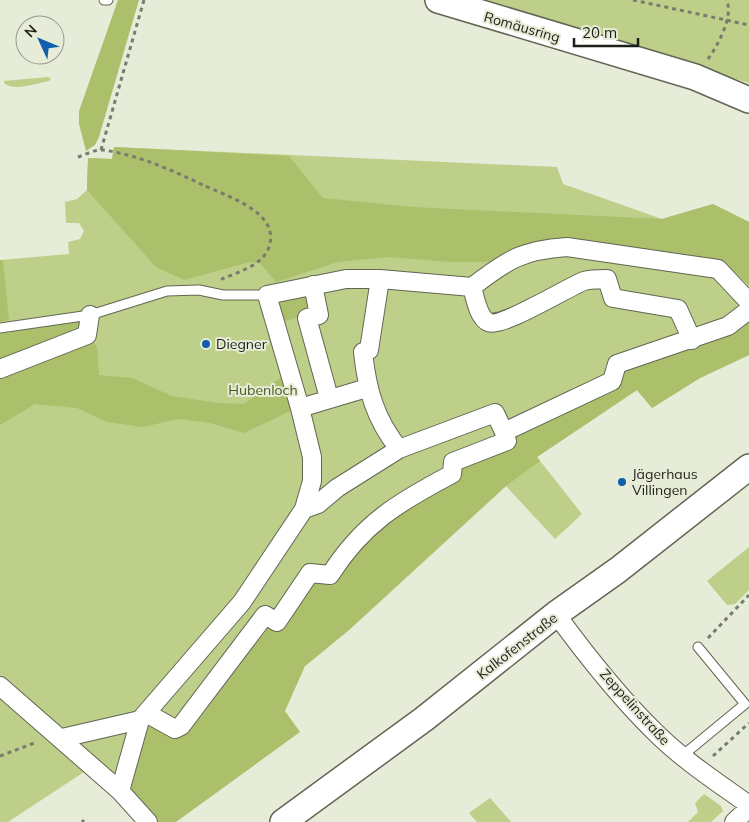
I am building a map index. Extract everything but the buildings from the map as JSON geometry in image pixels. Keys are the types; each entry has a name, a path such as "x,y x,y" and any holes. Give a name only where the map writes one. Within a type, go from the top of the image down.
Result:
{"street":[{"name":"Romäusring","path":"438,0 695,77 749,100"},
{"path":"120,791 143,717 242,602 304,509 312,481 312,457 300,408 282,353 267,295 346,279 380,279 472,288 508,260 522,254 544,249 567,247 718,269 749,302"},
{"path":"472,288 478,306 486,321 493,324 512,318 585,280 607,278 613,298 678,309 692,340"},
{"path":"380,279 369,350 362,352 367,388 388,436 399,449"},
{"path":"313,285 319,315 307,318 329,398"},
{"path":"504,432 612,381 617,364 692,340 728,326 749,310"},
{"path":"0,369 87,335 90,315"},
{"path":"300,408 367,388"},
{"path":"62,738 143,717 175,729 181,726 265,615 278,622 310,573 330,575 347,549 374,523 404,499 452,474 453,462 508,441 495,413 399,449 366,469 318,504 304,509"},
{"name":"Kalkofenstraße","path":"283,822 424,719 556,614 618,570 749,467"},
{"name":"Zeppelinstraße","path":"556,614 621,695 655,732 682,756 749,807"},
{"path":"0,686 28,712 62,738 120,791 148,822"},
{"path":"734,822 749,807"}],"lane":[{"path":"0,328 90,315 167,292 199,290 222,295 267,295"},
{"path":"682,756 745,704 698,647"}],"path":[{"path":"100,150 144,0"},
{"path":"633,0 749,25"},
{"path":"706,62 716,48 727,20 728,4 726,0"},
{"path":"78,157 100,150 147,160 243,202 261,217 271,236 269,248 252,266 230,274"},
{"path":"698,647 749,595"},
{"path":"699,768 739,735 749,723"},
{"path":"0,756 49,737 62,738"}],"green space":[{"path":"118,0 139,0 99,137 95,145 86,151 79,124 79,111"},
{"path":"473,0 749,0 749,83 746,82"},
{"path":"48,77 51,79 49,81 19,87 8,86 4,83 4,81"},
{"name":"Hubenloch","path":"114,147 557,167 563,184 662,219 713,204 749,222 749,355 700,378 652,408 637,390 537,457 582,514 555,539 506,486 349,630 140,802 99,783 84,772 8,822 0,822 0,260 69,254 68,242 80,239 84,231 79,223 66,223 65,202 77,199 87,190 88,158 112,159"},
{"path":"114,147 289,156 323,198 413,207 662,219 713,204 749,222 749,285 722,262 623,250 497,262 449,262 389,257 338,262 276,282 260,263 250,262 184,280 156,267 87,190 88,158 112,159"},
{"path":"0,260 3,260 9,320 0,322"},
{"path":"304,291 310,297 311,307 297,318 280,322 277,298"},
{"path":"749,318 749,355 700,378 652,408 637,390 537,457 540,461 506,486 349,630 305,666 285,711 300,732 176,822 157,822 133,794 130,779 149,722 171,735 182,735 266,623 315,579 349,555 458,465 517,445 513,432 623,367"},
{"path":"82,321 83,331 0,362 0,334"},
{"path":"89,336 97,347 99,375 132,378 172,396 218,403 244,404 283,376 295,409 244,433 210,423 178,419 143,427 107,422 77,408 35,404 0,425 0,375"},
{"path":"749,547 749,590 735,604 727,605 707,581"},
{"path":"704,794 721,806 723,811 711,822 688,822 698,812 695,803"},
{"path":"490,798 511,822 477,822 469,813"}],"place":[{"name":"Diegner","path":"206,344"},
{"name":"Jägerhaus Villingen","path":"622,482"}]}
